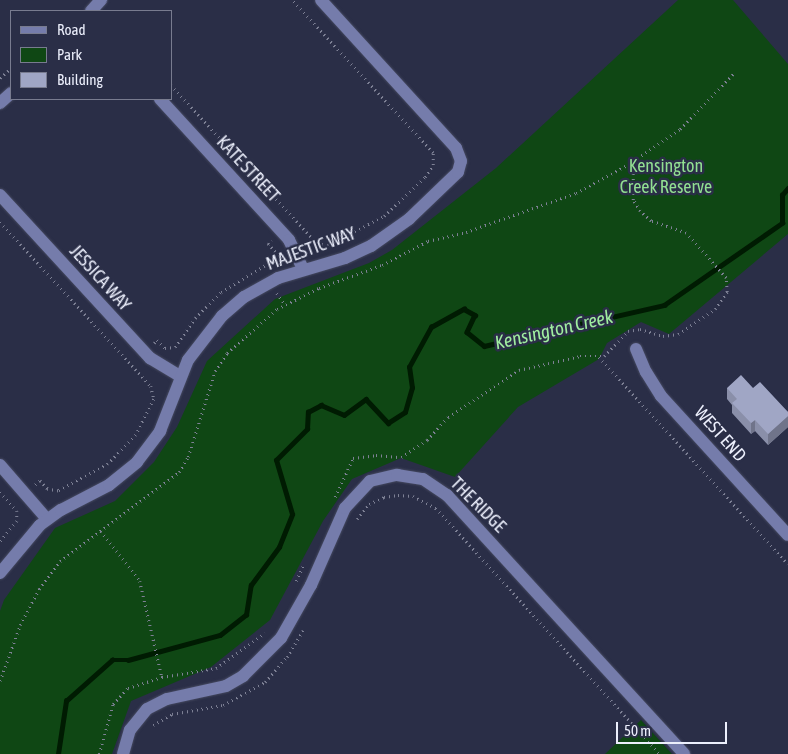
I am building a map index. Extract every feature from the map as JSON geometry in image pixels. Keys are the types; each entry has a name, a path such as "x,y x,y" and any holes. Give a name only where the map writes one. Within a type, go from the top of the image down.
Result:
{"street":[{"path":"92,10 101,0"},
{"name":"MAJESTIC WAY","path":"0,573 20,545 47,519 109,486 137,462 160,431 180,376 201,340 222,316 255,290 303,269 345,258 380,240 452,180 461,164 458,151 450,140 321,0"},
{"path":"0,103 10,94"},
{"name":"KATE STREET","path":"161,100 289,240 303,269"},
{"name":"JESSICA WAY","path":"0,195 144,352 158,365 180,376"},
{"name":"WEST END","path":"636,349 646,372 661,396 788,534"},
{"path":"0,465 47,519"},
{"name":"THE RIDGE","path":"123,754 130,730 148,709 167,699 226,686 243,676 281,638 310,585 345,508 370,481 397,475 423,479 447,495 684,754"}],"path":[{"path":"172,86 317,243 328,245 384,216 425,177 433,165 433,153 292,0"},
{"path":"0,78 10,69"},
{"path":"0,681 20,625 39,589 60,561 178,472 188,457 215,371 227,353 277,309 319,288 382,266 428,241 466,232 576,193 628,164 680,129 734,73"},
{"path":"604,356 628,331 640,329 663,336 678,334 715,309 727,292 724,275 686,233 651,221 640,211 633,200 633,172 628,164"},
{"path":"0,222 151,386 154,399 136,435 108,464 58,491 47,489 40,481 26,493"},
{"path":"152,345 157,340 165,348 174,347 195,318 221,292 272,261"},
{"path":"598,356 788,564"},
{"path":"0,492 18,511 17,521 0,542"},
{"path":"353,527 369,504 384,497 413,496 436,508 658,753"},
{"path":"101,531 140,581 162,677"},
{"path":"150,727 172,714 223,705 265,682 287,657 306,625"}],"green space":[{"name":"Kensington Creek Reserve","path":"678,0 733,0 788,64 788,234 669,334 641,322 607,343 599,359 518,407 455,477 401,458 352,479 323,521 270,620 211,667 131,701 112,754 0,754 0,611 4,600 55,528 115,501 154,462 177,427 207,361 275,299 369,263 392,250 496,168"},
{"path":"641,720 672,754 605,754"}],"building":[{"path":"741,375 753,388 760,382 788,412 788,416 768,434 755,420 751,423 732,403 737,399 727,388"}],"waterway":[{"name":"Kensington Creek","path":"58,754 66,701 112,660 128,660 220,635 246,615 251,585 279,547 292,514 276,460 307,429 308,412 321,405 344,415 366,399 388,423 405,412 412,388 409,367 431,327 464,309 475,315 467,332 484,346 664,305 782,223 782,195 788,188"}]}
